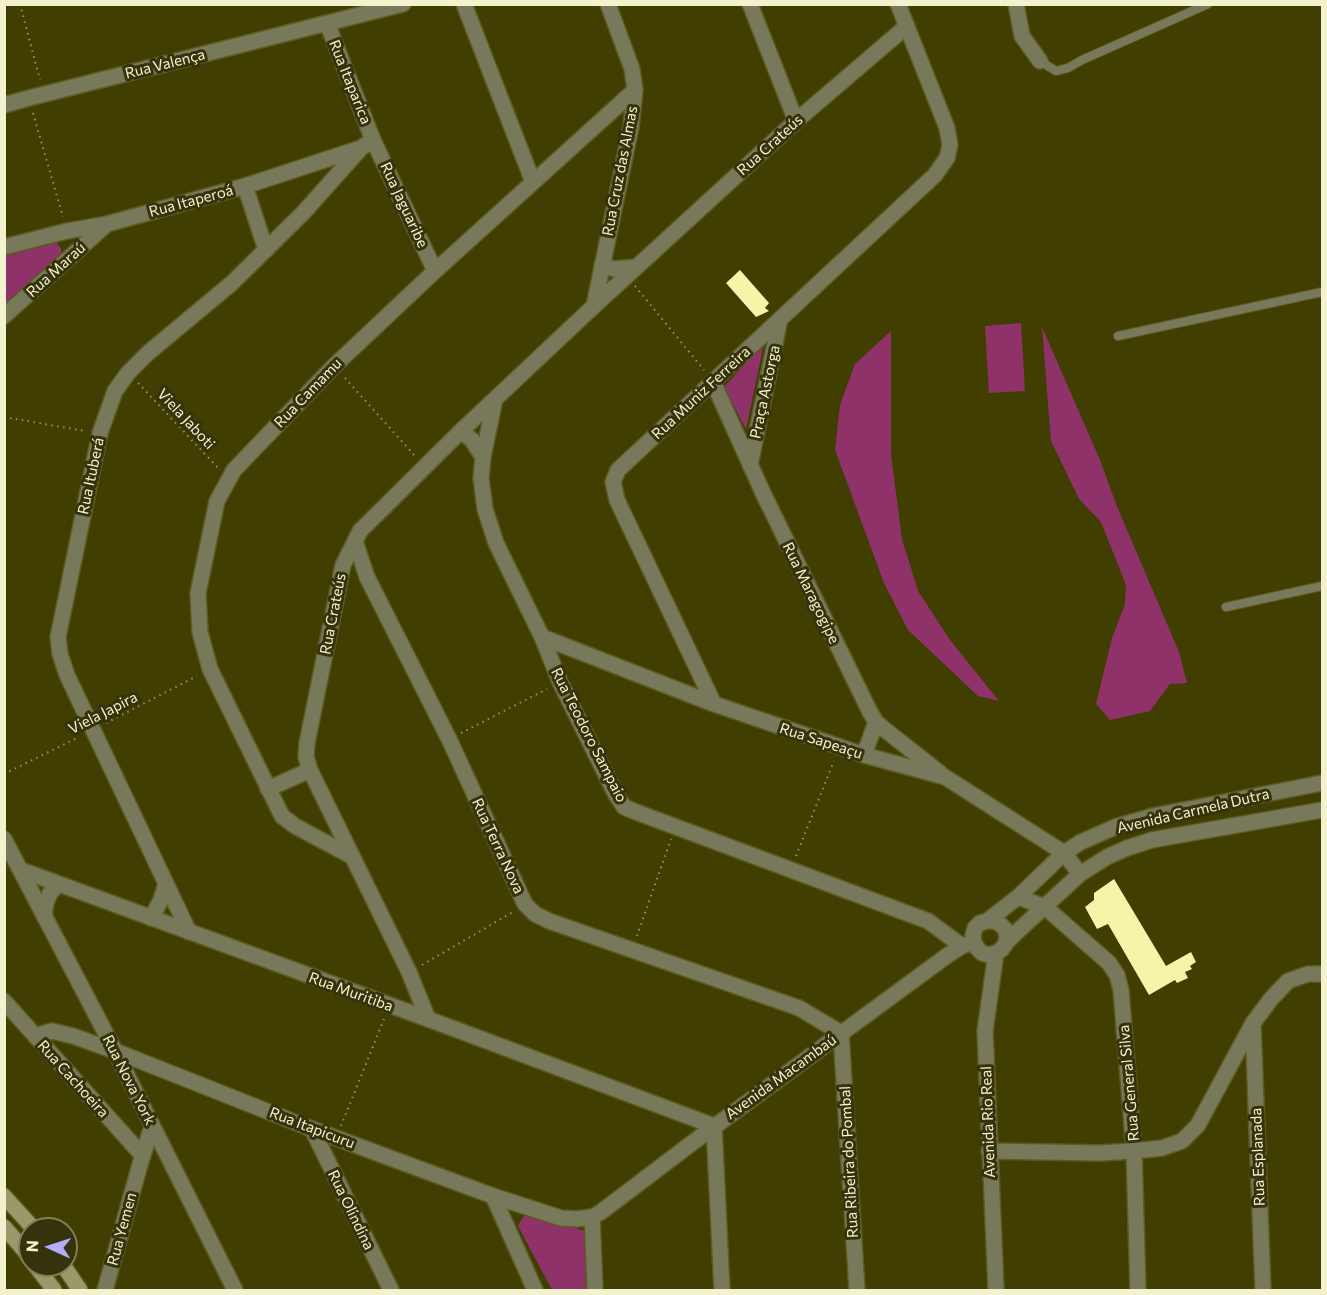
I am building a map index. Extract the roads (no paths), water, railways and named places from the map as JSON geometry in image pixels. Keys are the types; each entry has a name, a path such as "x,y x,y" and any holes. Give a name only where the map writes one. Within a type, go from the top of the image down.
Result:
{"main road":[{"path":"4,1196 23,1217"},
{"path":"4,1227 18,1243"},
{"path":"71,1277 80,1290"}],"street":[{"name":"Rua Valença","path":"4,105 403,4"},
{"path":"464,4 533,182"},
{"name":"Rua Cruz das Almas","path":"594,306 631,127 635,90 632,69 608,4"},
{"path":"750,4 796,121"},
{"path":"898,4 907,26"},
{"path":"1016,4 1023,36 1040,61"},
{"name":"Rua Itaparica","path":"327,23 367,144"},
{"name":"Rua Crateús","path":"428,1019 409,972 351,856 306,757 343,565 360,531 461,431 796,121 907,26"},
{"name":"Rua Muniz Ferreira","path":"714,704 617,500 613,482 618,470 935,175 947,158 950,145 948,128 907,26"},
{"name":"Rua Camamu","path":"351,856 295,826 282,816 210,669 200,632 198,593 217,501 234,470 334,366 635,90"},
{"name":"Rua Itaperoá","path":"4,247 67,231 107,224 244,186 367,144"},
{"name":"Rua Ituberá","path":"189,932 67,675 60,654 58,637 100,433 115,391 128,373 267,250 367,144"},
{"name":"Rua Jaguaribe","path":"367,144 435,271"},
{"path":"244,186 267,250"},
{"name":"Rua Maraú","path":"4,316 107,224"},
{"path":"602,265 632,272"},
{"name":"Praça Astorga","path":"750,465 780,319"},
{"name":"Rua Maragogipe","path":"713,382 750,465 870,712 876,722 945,777"},
{"name":"Rua Teodoro Sampaio","path":"495,399 481,478 485,509 496,543 542,637 560,682 624,807 928,921 968,944"},
{"path":"461,431 472,440 483,457"},
{"name":"Rua Terra Nova","path":"355,541 367,577 449,739 525,904 535,914 549,921 799,1008 842,1033"},
{"path":"343,565 367,577"},
{"name":"Rua Sapeaçu","path":"542,637 714,704 864,755 945,777 1064,853 1080,874"},
{"path":"864,755 876,722"},
{"path":"268,789 310,770"},
{"name":"Avenida Carmela Dutra","path":"987,921 1018,897 1064,853 1081,842 1115,827 1136,820 1323,783"},
{"name":"Avenida Carmela Dutra","path":"1001,948 1080,874 1126,848 1152,840 1323,810"},
{"path":"4,839 21,870"},
{"name":"Rua Muritiba","path":"21,870 714,1126"},
{"name":"Rua Nova York","path":"21,870 235,1290"},
{"path":"45,916 46,903 59,884"},
{"path":"151,918 166,884"},
{"path":"1018,897 1045,907"},
{"name":"Rua General Silva","path":"1045,907 1109,963 1117,975 1121,990 1134,1151 1138,1290"},
{"path":"987,921 1000,924 1007,936 1001,948 989,955 968,944 975,928 987,921"},
{"name":"Avenida Macambaú","path":"592,1217 842,1033 968,944"},
{"name":"Avenida Rio Real","path":"996,1290 985,1031 1001,948"},
{"path":"989,1151 1100,1153 1162,1148 1182,1141 1198,1125 1253,1023 1271,999 1288,981 1308,974 1323,974"},
{"name":"Rua Cachoeira","path":"4,1001 141,1162"},
{"name":"Rua Esplanada","path":"1253,1023 1263,1290"},
{"name":"Rua Itapicuru","path":"35,1036 52,1031 73,1036 312,1129 493,1196 561,1218 577,1220 592,1217"},
{"name":"Rua Ribeira do Pombal","path":"842,1033 857,1290"},
{"name":"Rua Yemen","path":"105,1290 152,1126"},
{"path":"714,1126 722,1290"},
{"name":"Rua Olindina","path":"312,1129 390,1290"},
{"path":"141,1162 168,1158"},
{"path":"493,1196 535,1290"},
{"path":"592,1217 595,1290"}],"lane":[{"path":"1040,61 1056,70 1068,68 1208,4"},
{"path":"1118,336 1323,292"},
{"path":"1226,607 1323,586"}]}
